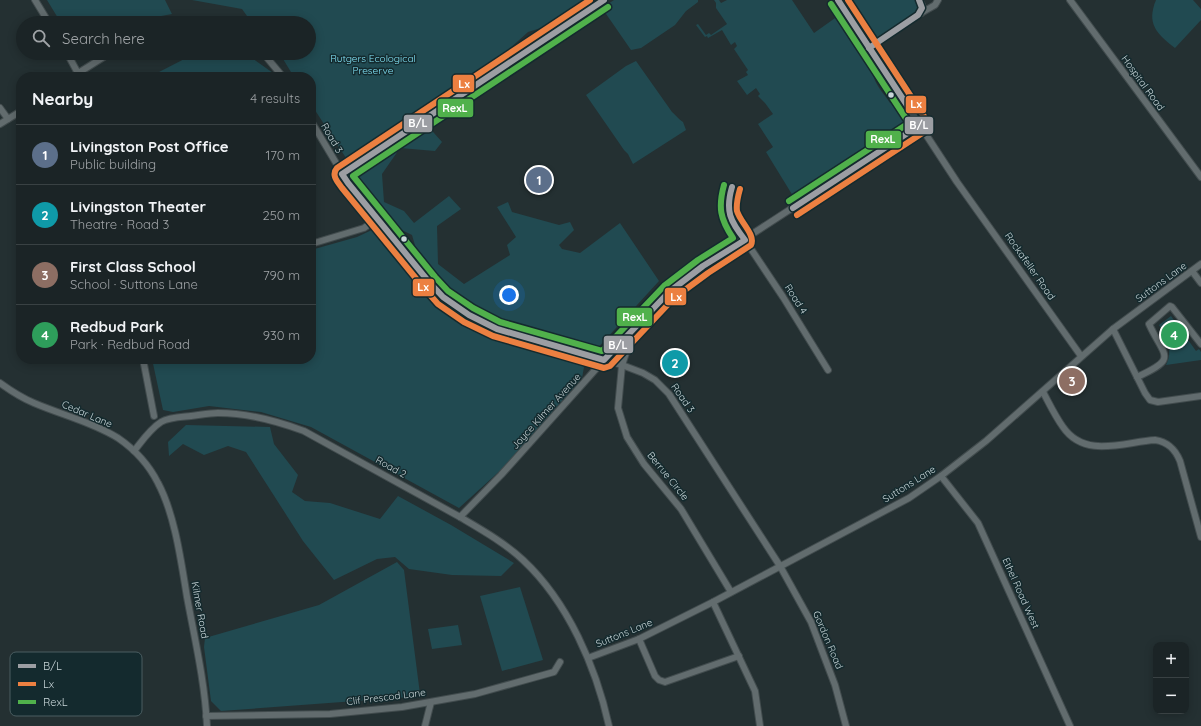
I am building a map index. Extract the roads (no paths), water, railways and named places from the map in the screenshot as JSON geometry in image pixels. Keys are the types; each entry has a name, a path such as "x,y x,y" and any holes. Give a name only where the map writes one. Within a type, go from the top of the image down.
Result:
{"street":[{"path":"35,0 45,16"},
{"path":"342,174 604,0"},
{"path":"838,0 920,125"},
{"path":"918,0 922,7 921,13"},
{"path":"869,48 935,5 938,0"},
{"name":"Hospital Road","path":"1070,0 1201,177"},
{"path":"71,60 77,72"},
{"path":"83,72 100,60"},
{"path":"269,60 279,72"},
{"path":"0,108 8,119"},
{"path":"0,124 16,114"},
{"name":"Rockafeller Road","path":"920,125 961,187 1082,356"},
{"name":"Joyce Kilmer Avenue","path":"460,517 501,475 604,360 664,296 703,266 920,125"},
{"name":"Road 3","path":"316,130 348,184 443,297 469,315 497,329 622,365 655,380 669,394 780,566"},
{"path":"316,242 364,228 377,220"},
{"name":"Road 4","path":"745,240 783,297 828,370"},
{"name":"Suttons Lane","path":"588,658 639,639 713,602 909,498 941,476 986,440 1043,392 1113,329 1201,264"},
{"path":"1192,271 1201,283"},
{"path":"1137,377 1157,367 1165,357 1162,345 1149,324 1170,306 1201,344"},
{"name":"Joyce Kilmer Avenue","path":"622,365 630,341 645,317"},
{"path":"1113,329 1150,400 1154,401 1201,396"},
{"path":"144,364 154,416"},
{"name":"Berrue Circle","path":"622,365 618,408 627,437 644,464 681,509 731,592"},
{"name":"Cedar Lane","path":"0,384 14,394 33,403 105,431 118,438 134,451 146,464 154,476 165,499"},
{"path":"1043,392 1063,427 1069,434 1079,441 1089,445 1103,447 1155,440 1162,441 1171,446 1177,452 1180,461 1201,538"},
{"name":"Road 2","path":"134,451 150,432 161,422 170,418 217,413 262,418 289,425 304,431 460,517 506,546 523,559 538,574 561,607 588,658 609,726"},
{"name":"Ethel Road West","path":"941,476 978,523 1070,726"},
{"name":"Kilmer Road","path":"165,499 172,519 183,575 199,662 207,726"},
{"name":"Gordon Road","path":"780,566 811,622 835,685 846,726"},
{"path":"713,602 755,691 760,726"},
{"path":"639,639 654,676 665,682 739,656"},
{"name":"Clif Prescod Lane","path":"206,716 330,714 402,707 475,694 554,672 560,662"},
{"path":"425,726 431,702"}],"place":[{"name":"Livingston Post Office","path":"539,180"},
{"name":"Redbud Park","path":"1174,335"},
{"name":"Livingston Theater","path":"675,363"},
{"name":"First Class School","path":"1072,381"}],"park label":[{"name":"Rutgers Ecological Preserve","path":"373,64"}]}
